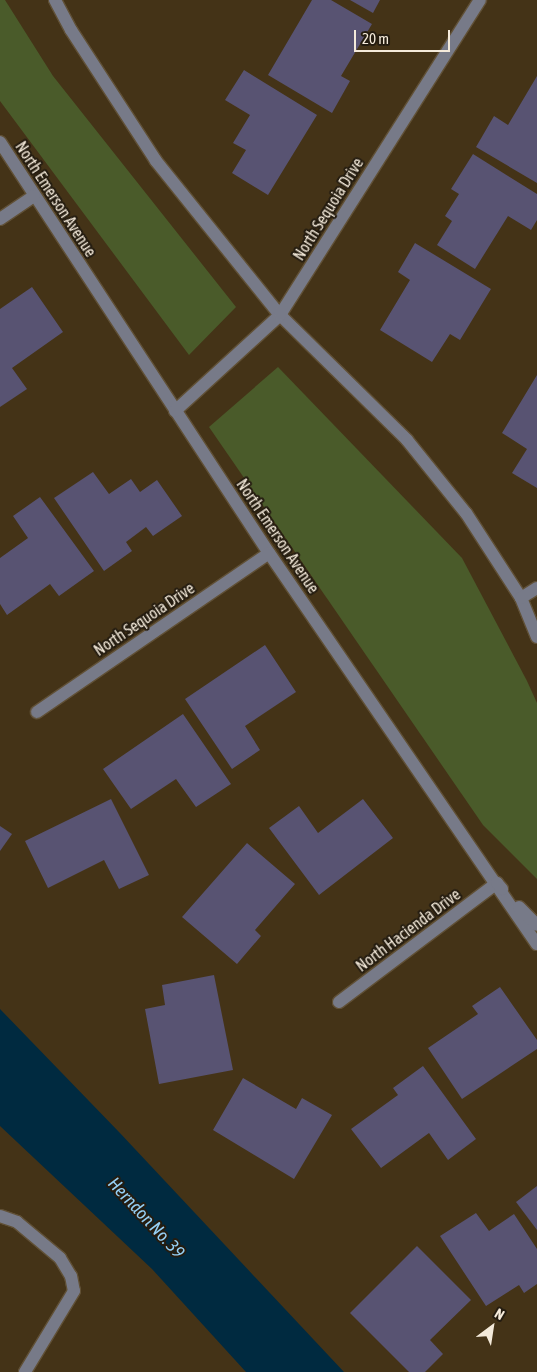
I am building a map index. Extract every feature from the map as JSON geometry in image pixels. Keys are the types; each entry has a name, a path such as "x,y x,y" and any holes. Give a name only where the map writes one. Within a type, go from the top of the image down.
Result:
{"street":[{"path":"55,0 71,30 156,161 280,315 408,440 466,513 520,598 537,637"},
{"name":"North Sequoia Drive","path":"175,411 280,315 480,0"},
{"name":"North Emerson Avenue","path":"0,142 269,553 537,944"},
{"path":"0,219 34,196"},
{"name":"North Sequoia Drive","path":"38,712 269,553"},
{"path":"520,598 537,588"},
{"path":"497,884 537,925"},
{"name":"North Hacienda Drive","path":"339,1002 497,884"},
{"path":"0,1216 17,1222 60,1258 71,1276 74,1291 25,1372"}],"green space":[{"path":"0,0 5,0 53,76 236,307 189,355 0,101"},
{"path":"278,367 462,558 527,681 537,703 537,879 483,825 209,427"}],"water":[{"name":"Herndon No. 39","path":"0,1009 119,1132 344,1372 246,1372 152,1269 0,1126"}],"building":[{"path":"312,0 331,0 372,24 341,76 350,81 332,113 268,75"},
{"path":"350,0 380,0 373,13"},
{"path":"244,70 317,115 268,195 232,173 246,150 233,143 250,115 225,100"},
{"path":"537,76 537,183 476,147 494,116 508,125"},
{"path":"473,154 537,194 537,220 531,230 508,216 475,269 437,245 452,221 445,216 459,194 451,189"},
{"path":"415,243 491,289 460,340 450,334 432,362 380,330 410,280 398,272"},
{"path":"32,287 63,332 12,368 27,389 0,407 0,309"},
{"path":"537,375 537,488 512,473 527,449 502,433"},
{"path":"93,472 109,494 131,479 140,492 157,480 182,516 153,536 146,527 126,542 132,551 104,571 54,498"},
{"path":"40,497 94,571 59,596 50,584 7,615 0,604 0,558 28,538 13,516"},
{"path":"265,645 296,692 245,726 260,750 232,769 185,699"},
{"path":"183,714 231,784 196,807 176,779 131,809 103,769"},
{"path":"111,799 149,875 119,889 104,860 48,888 25,841"},
{"path":"363,799 393,838 319,895 269,828 299,806 318,833"},
{"path":"0,826 12,834 0,851"},
{"path":"247,843 295,884 255,930 261,936 237,964 182,917"},
{"path":"214,975 233,1070 159,1084 145,1009 165,1005 162,985"},
{"path":"500,987 537,1040 537,1049 462,1099 428,1048 478,1014 472,1006"},
{"path":"423,1066 476,1139 448,1160 429,1133 381,1168 351,1129 398,1095 393,1088"},
{"path":"243,1078 296,1109 302,1098 332,1115 294,1179 213,1130"},
{"path":"537,1186 537,1230 516,1202"},
{"path":"476,1213 489,1231 514,1214 537,1249 537,1284 524,1293 519,1285 486,1306 440,1236"},
{"path":"417,1246 471,1300 430,1340 443,1354 425,1372 409,1372 350,1313"}]}
